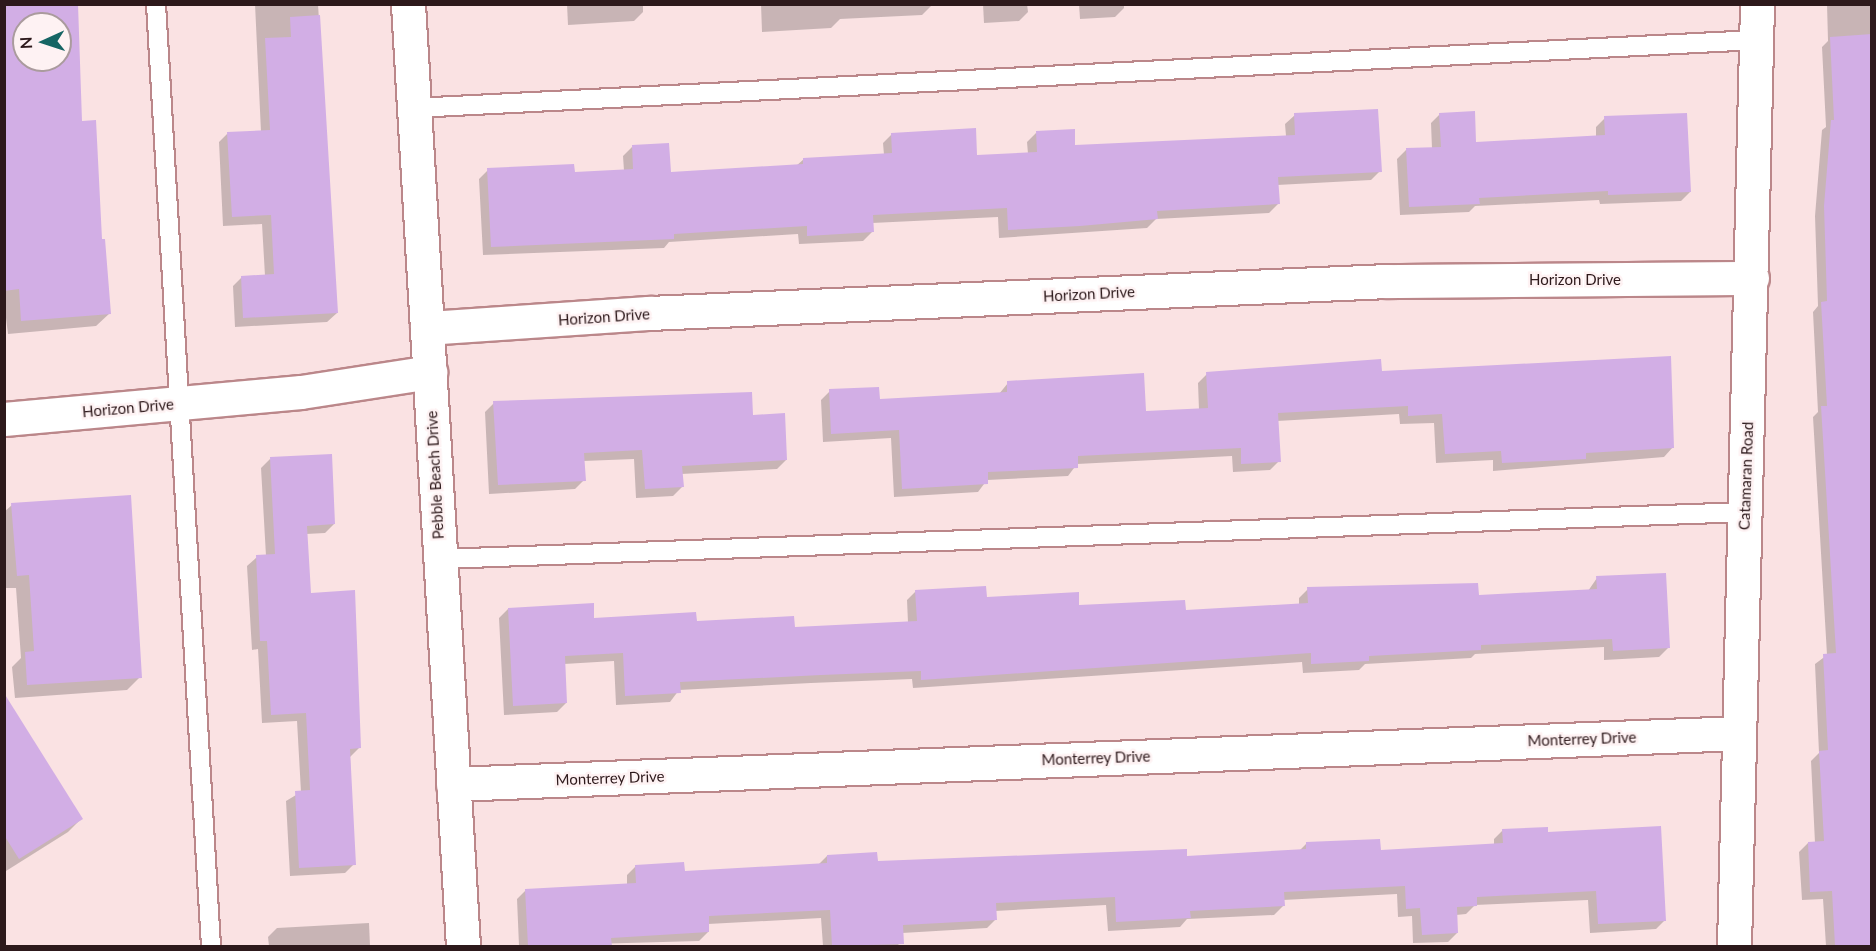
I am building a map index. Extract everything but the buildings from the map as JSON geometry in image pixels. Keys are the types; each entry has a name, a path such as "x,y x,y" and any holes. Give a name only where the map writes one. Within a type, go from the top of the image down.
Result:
{"street":[{"name":"Pebble Beach Drive","path":"408,4 463,946"},
{"name":"Catamaran Road","path":"1734,946 1757,4"},
{"name":"Horizon Drive","path":"427,328 660,313 1388,281 1752,278"},
{"name":"Horizon Drive","path":"4,418 301,392 430,372"},
{"name":"Monterrey Drive","path":"453,784 1739,733"}],"lane":[{"path":"156,4 211,946"},
{"path":"414,108 1756,40"},
{"path":"440,559 1745,512"}]}
